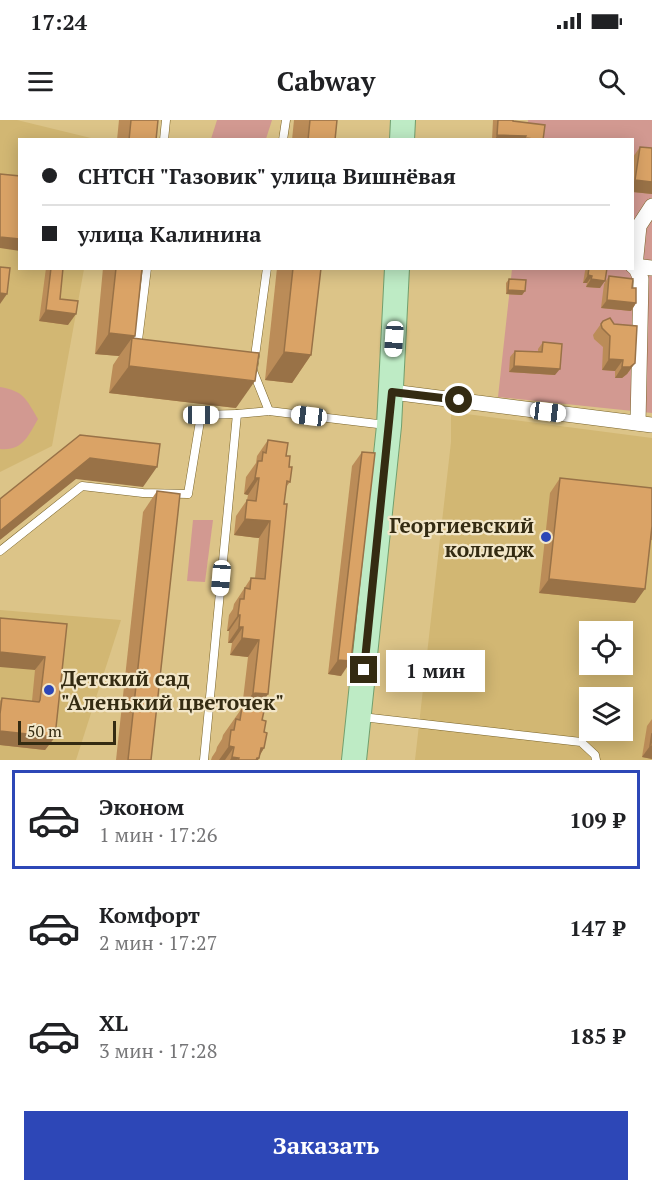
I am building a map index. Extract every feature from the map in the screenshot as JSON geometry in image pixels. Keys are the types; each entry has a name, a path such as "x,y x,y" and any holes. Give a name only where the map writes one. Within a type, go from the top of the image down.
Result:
{"main road":[{"path":"402,138 403,120"},
{"path":"354,760 392,392 397,270"}],"street":[{"path":"392,392 645,424 641,279 634,266 639,226 652,206"},
{"path":"634,266 652,268"}],"lane":[{"path":"164,138 166,120"},
{"path":"283,138 286,120"},
{"path":"147,270 136,354 148,355"},
{"path":"267,270 254,371 269,411"},
{"path":"242,369 254,371"},
{"path":"0,551 82,486 144,493 188,494 201,415 269,411 389,426"},
{"path":"204,760 237,414"},
{"path":"359,717 580,742 595,755 596,760"}],"shaded area":[{"path":"0,120 17,120 91,138 18,138 18,270 84,270 52,446 0,472"},
{"path":"217,120 272,120 266,138 211,138"},
{"path":"528,120 652,120 652,413 498,397 512,270 634,270 634,138 526,138"},
{"path":"0,387 24,397 38,419 24,441 14,448 0,449"},
{"name":"Георгиевский колледж","path":"451,412 652,438 652,760 415,760 451,442"},
{"path":"193,520 213,520 205,582 187,581"},
{"name":"Детский сад \"Аленький цветочек\"","path":"0,610 121,620 76,760 0,760"}],"building":[{"path":"131,120 158,120 156,138 129,138"},
{"path":"310,120 337,120 335,138 308,138"},
{"path":"498,120 545,125 543,138 497,135"},
{"path":"640,147 652,148 652,182 635,180"},
{"path":"0,174 18,176 18,239 0,237"},
{"path":"0,267 10,268 7,294 0,293"},
{"path":"51,270 63,270 60,299 78,301 76,314 46,310"},
{"path":"116,270 142,270 135,336 109,333"},
{"path":"293,270 321,270 311,355 284,352"},
{"path":"589,270 607,270 605,281 591,279 592,276 588,275"},
{"path":"609,276 633,279 632,288 636,288 636,303 607,300"},
{"path":"509,279 526,280 525,291 508,290"},
{"path":"610,318 614,324 637,326 635,363 630,367 622,367 623,360 609,359 610,336 601,324"},
{"path":"132,338 259,353 255,381 129,366"},
{"path":"543,342 562,344 560,369 514,366 515,351 542,352"},
{"path":"80,435 160,444 157,467 90,458 0,531 0,499"},
{"path":"268,440 288,443 286,456 290,456 289,467 292,467 290,482 287,481 284,504 287,504 268,694 253,693 259,640 242,638 243,627 239,627 240,615 238,615 240,599 244,599 245,588 250,589 251,578 265,579 270,521 245,519 247,500 256,501 259,478 255,478 258,461 262,461 263,452 266,453"},
{"path":"362,452 375,453 351,661 338,660"},
{"path":"560,478 652,488 652,526 645,589 549,579"},
{"path":"157,491 180,494 151,760 128,760"},
{"path":"0,618 67,624 55,737 0,731 2,698 39,702 45,657 0,652"},
{"path":"242,707 264,711 262,720 266,721 264,732 267,733 264,748 261,748 259,758 256,760 238,760 239,758 232,757 234,747 229,746 231,730 234,730 236,719 240,720"}],"place":[{"name":"Георгиевский колледж","path":"546,537"},
{"name":"Детский сад \"Аленький цветочек\"","path":"49,690"}],"route":[{"path":"364,670 392,392 459,400"}]}
